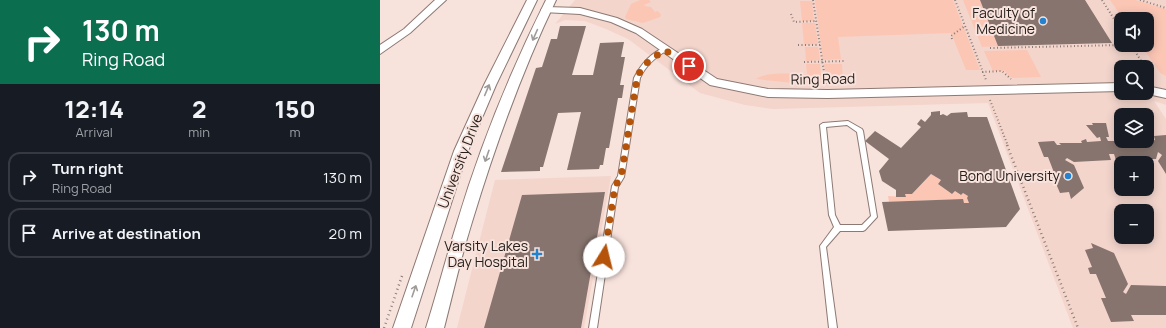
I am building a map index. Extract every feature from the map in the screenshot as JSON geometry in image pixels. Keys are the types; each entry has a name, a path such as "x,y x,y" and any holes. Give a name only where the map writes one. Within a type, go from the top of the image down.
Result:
{"street":[{"path":"380,50 407,31 441,0"},
{"name":"University Drive","path":"402,328 461,151 490,85 532,0"},
{"name":"University Drive","path":"435,328 464,224 504,108 549,5"},
{"name":"Ring Road","path":"549,5 614,20 639,31 714,82 768,93 828,94 1114,87"},
{"path":"1154,88 1166,94"}],"lane":[{"path":"593,328 615,186 621,177 637,78 640,69 646,62 665,50"},
{"path":"848,123 860,131 874,217 863,228 838,228 832,215 824,125 848,123"},
{"path":"832,328 823,246 838,228"}],"path":[{"path":"813,0 828,94"},
{"path":"955,0 987,89 1078,328"},
{"path":"1102,0 1114,19"},
{"path":"1140,0 1166,8"},
{"path":"791,14 794,22 816,21"},
{"path":"952,39 951,36 965,26"},
{"path":"798,46 820,45"},
{"path":"990,48 1114,45"},
{"path":"804,62 846,61"},
{"path":"982,72 989,71"}],"shaded area":[{"name":"Bond University","path":"575,0 1166,0 1166,105 1154,101 1166,119 1166,328 1073,328 988,103 773,109 745,105 700,93 628,39 585,21 565,20 555,24"},
{"path":"640,0 649,0 651,2 644,5 651,7 655,12 658,11 661,15 660,17 643,23 626,19 625,17 631,4"},
{"path":"815,0 953,0 980,70 966,70 951,33 838,37 841,59 823,60"},
{"path":"963,0 980,0 998,46 982,47"},
{"path":"1110,0 1135,0 1166,9 1166,76 1160,73 1154,64 1154,60 1151,60 1146,52 1154,52 1154,12 1118,12"},
{"path":"800,1 812,1 814,21 802,21"},
{"path":"802,23 815,23 818,44 804,45"},
{"path":"805,47 818,47 820,60 806,61"},
{"path":"1027,50 1041,77 1014,78 1010,77 1005,71 993,71 984,51"},
{"path":"806,64 820,64 822,83 793,83 756,79 761,76 773,74 807,74"},
{"path":"824,64 842,64 843,81 827,82"},
{"path":"931,174 941,180 938,184 952,194 955,191 960,195 963,193 968,196 967,198 969,203 964,203 962,199 889,202 888,196 906,197 905,194 912,194"},
{"name":"Varsity Lakes Day Hospital","path":"611,176 584,328 457,328 495,180"}],"building":[{"name":"Faculty of Medicine","path":"980,0 1085,0 1112,43 998,46"},
{"path":"560,26 586,26 572,75 593,75 600,43 624,42 621,57 625,57 620,85 624,85 622,98 618,98 609,148 606,148 603,165 600,165 599,169 567,170 581,112 558,113 543,167 540,167 540,171 501,172 536,68 542,67 551,39 557,39"},
{"path":"940,111 940,115 943,114 947,116 951,113 967,112 968,117 987,117 1020,209 1006,227 888,231 882,202 963,199 964,203 969,203 967,198 968,196 963,193 961,195 955,191 952,194 938,184 941,180 931,174 912,194 905,194 906,197 896,197 896,190 882,181 879,171 889,159 865,141 875,131 901,148 921,127 917,124 921,119 925,122 931,115 931,112"},
{"path":"1092,123 1106,123 1109,137 1106,137 1108,141 1114,141 1114,148 1154,148 1154,136 1166,135 1166,174 1158,161 1162,155 1158,152 1156,159 1154,159 1154,156 1115,156 1114,154 1109,154 1111,160 1074,162 1067,158 1065,160 1074,165 1084,188 1071,199 1069,192 1060,193 1054,179 1052,179 1051,174 1055,175 1048,157 1044,157 1038,142 1054,141 1057,145 1061,145 1059,143 1082,143 1081,141 1086,139 1087,142 1101,141 1100,137 1097,138 1086,125 1093,125"},
{"name":"Varsity Lakes Day Hospital","path":"605,192 581,328 484,328 522,195"},
{"path":"1091,243 1114,253 1128,284 1123,292 1126,294 1131,285 1166,286 1166,315 1131,315 1134,321 1111,322 1101,298 1106,298 1096,274 1090,274 1088,268 1092,267 1085,250 1093,248"}],"place":[{"name":"Faculty of Medicine","path":"1043,21"},
{"name":"Bond University","path":"1068,176"},
{"name":"Varsity Lakes Day Hospital","path":"537,254"}],"route":[{"path":"604,257 615,186 621,177 637,78 640,69 646,62 665,50 689,66"}]}
